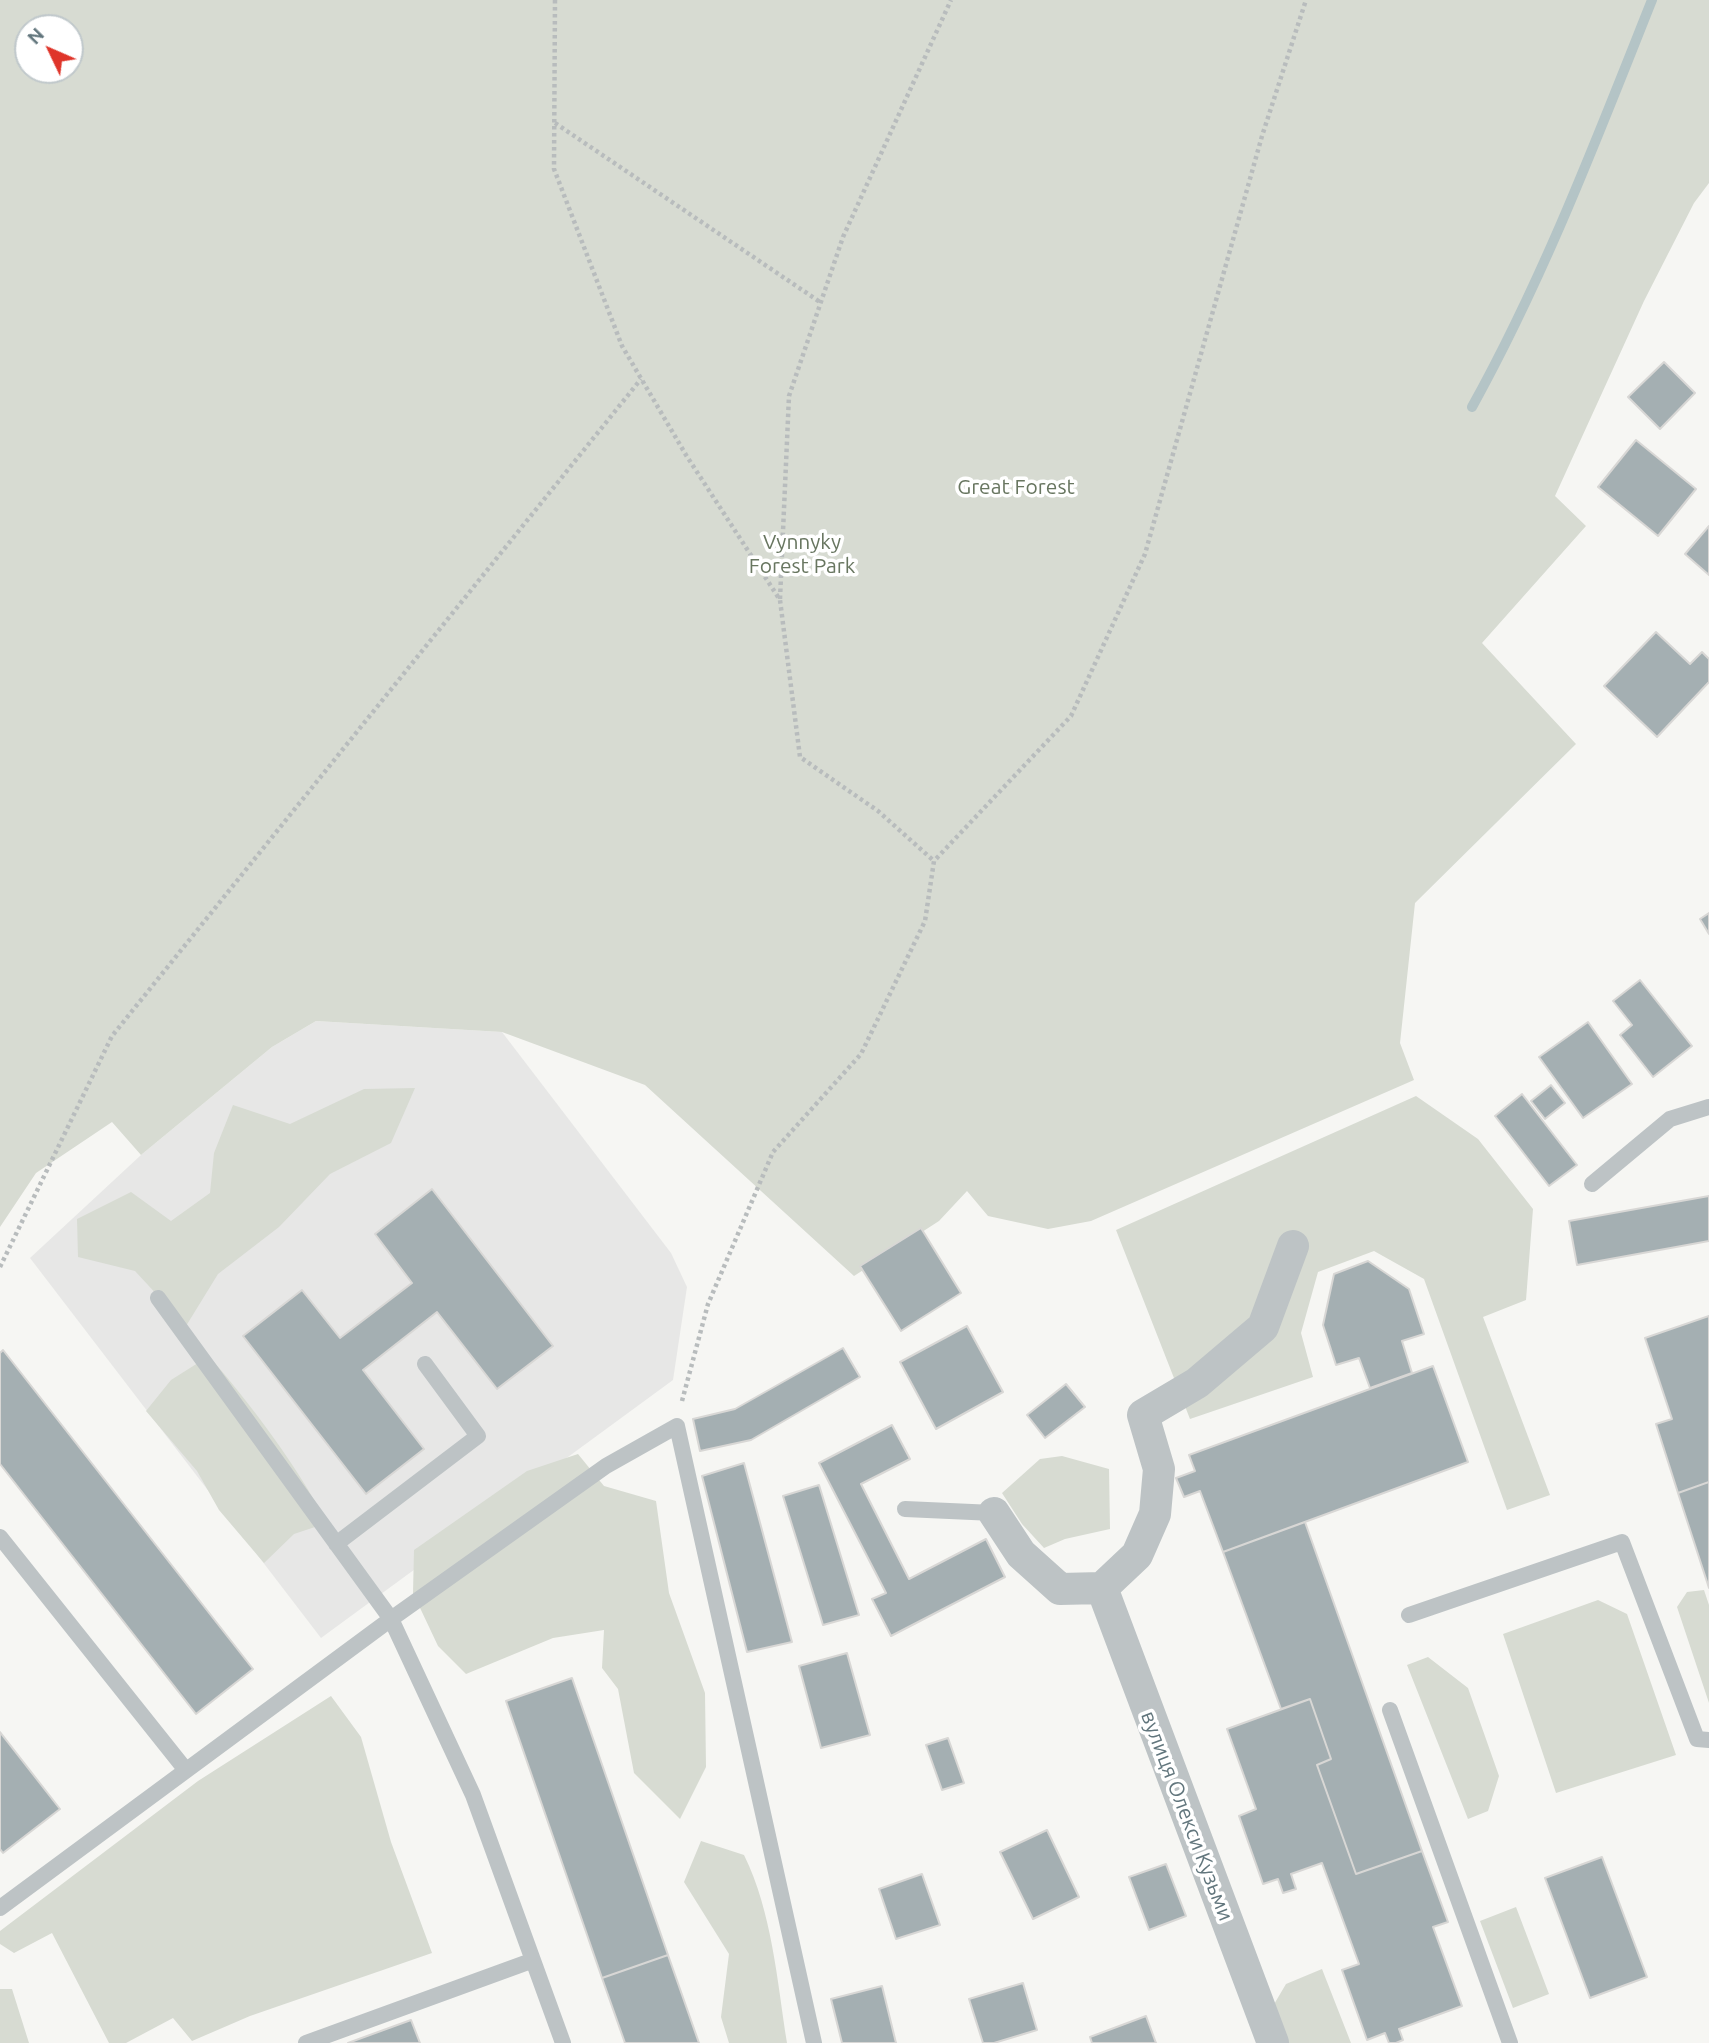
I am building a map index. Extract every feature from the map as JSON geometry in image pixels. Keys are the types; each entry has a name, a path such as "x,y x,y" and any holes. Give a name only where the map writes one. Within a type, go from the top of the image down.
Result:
{"street":[{"path":"994,1513 1021,1554 1060,1589 1102,1588 1137,1555 1155,1514 1159,1469 1143,1415 1197,1383 1263,1327 1293,1246"},
{"name":"вулиця Олекси Кузьми","path":"1102,1588 1273,2043"}],"lane":[{"path":"1592,1184 1670,1119 1709,1107"},
{"path":"158,1298 391,1619 473,1795 531,1961 563,2043"},
{"path":"336,1544 478,1436 425,1364"},
{"path":"0,1908 391,1619 606,1466 677,1426 814,2043"},
{"path":"905,1509 994,1513"},
{"path":"0,1537 185,1769"},
{"path":"1409,1615 1622,1542 1698,1739 1709,1740"},
{"path":"1390,1710 1510,2043"},
{"path":"314,2042 531,1961"}],"path":[{"path":"555,0 554,169 622,346 780,600"},
{"path":"934,861 878,811 800,757 780,600 789,396 844,237 951,0"},
{"path":"677,1426 708,1304 773,1152 861,1054 925,921 934,861 1071,716 1145,554 1262,136 1306,0"},
{"path":"554,123 821,303"},
{"path":"0,1266 112,1035 641,379"}],"shaded area":[{"path":"316,1021 502,1032 671,1253 687,1287 673,1380 321,1638 30,1258 141,1155 272,1047"}],"green space":[{"name":"Great Forest","path":"0,0 1709,0 1709,183 1694,203 1644,301 1555,496 1586,526 1482,643 1576,744 1415,903 1400,1043 1414,1080 1091,1221 1048,1229 988,1216 967,1191 939,1221 854,1276 645,1085 502,1032 316,1021 272,1047 141,1155 112,1122 36,1173 0,1227"},
{"path":"415,1088 391,1143 330,1174 279,1227 218,1274 186,1326 135,1271 78,1257 77,1219 131,1192 171,1221 210,1193 214,1153 233,1105 290,1124 364,1089"},
{"path":"1416,1096 1478,1139 1533,1209 1526,1300 1483,1317 1550,1495 1507,1510 1424,1279 1374,1251 1318,1272 1301,1333 1313,1377 1190,1419 1116,1230"},
{"path":"209,1356 272,1436 327,1523 294,1534 264,1563 219,1510 197,1471 146,1411 171,1380"},
{"path":"578,1454 604,1486 656,1501 669,1593 705,1693 706,1767 680,1819 634,1773 618,1689 602,1668 604,1630 553,1638 466,1674 438,1646 413,1593 414,1550 527,1471"},
{"path":"1062,1456 1109,1469 1110,1529 1065,1539 1044,1548 1022,1524 1002,1493 1040,1459"},
{"path":"1704,1590 1709,1605 1709,1703 1677,1607 1687,1592"},
{"path":"1598,1600 1627,1614 1676,1755 1556,1793 1503,1634"},
{"path":"1428,1657 1468,1688 1499,1776 1488,1811 1468,1819 1407,1665"},
{"path":"331,1696 361,1737 391,1842 432,1953 250,2016 192,2041 173,2018 126,2043 109,2043 52,1933 14,1953 0,1944 0,1931 198,1781"},
{"path":"701,1841 744,1855 767,1923 787,2043 729,2043 721,2017 729,1954 684,1882"},
{"path":"1516,1907 1549,1994 1513,2008 1480,1921"},
{"path":"1322,1969 1351,2043 1286,2043 1273,2006 1286,1984"},
{"path":"0,1989 12,1989 29,2043 0,2043"}],"building":[{"path":"1664,362 1695,393 1660,429 1628,397"},
{"path":"1636,440 1696,489 1658,536 1598,487"},
{"path":"1709,526 1709,575 1685,554"},
{"path":"1656,632 1690,664 1702,652 1709,659 1709,682 1657,737 1604,686"},
{"path":"1709,913 1709,934 1700,919"},
{"path":"1640,980 1692,1046 1653,1077 1620,1035 1632,1025 1613,1001"},
{"path":"1588,1022 1632,1084 1583,1118 1539,1057"},
{"path":"1551,1085 1565,1103 1545,1119 1531,1101"},
{"path":"1522,1094 1577,1165 1549,1186 1495,1116"},
{"path":"432,1189 553,1346 497,1389 437,1312 363,1370 424,1449 366,1494 243,1336 302,1290 340,1338 412,1283 375,1234"},
{"path":"1709,1196 1709,1241 1577,1265 1569,1221"},
{"path":"921,1228 961,1293 901,1331 860,1266"},
{"path":"1368,1261 1409,1289 1424,1334 1402,1341 1412,1373 1370,1388 1359,1358 1336,1365 1323,1325 1334,1274"},
{"path":"1709,1316 1709,1482 1678,1493 1656,1424 1672,1419 1645,1338"},
{"path":"967,1326 1003,1392 936,1429 900,1362"},
{"path":"843,1348 860,1377 751,1440 700,1451 693,1419 735,1409"},
{"path":"3,1350 253,1669 196,1714 0,1464 0,1353"},
{"path":"1433,1366 1468,1462 1223,1552 1200,1491 1184,1497 1176,1478 1195,1471 1189,1455"},
{"path":"1066,1384 1085,1407 1045,1438 1027,1415"},
{"path":"892,1425 910,1459 861,1484 909,1579 986,1539 1005,1577 891,1636 872,1599 886,1593 819,1463"},
{"path":"744,1463 792,1642 747,1652 702,1476"},
{"path":"1709,1482 1709,1588 1678,1493"},
{"path":"819,1485 859,1615 823,1625 783,1496"},
{"path":"1305,1522 1422,1851 1356,1874 1317,1765 1331,1759 1310,1699 1281,1709 1223,1552"},
{"path":"847,1653 870,1735 821,1748 799,1666"},
{"path":"572,1678 668,1955 602,1978 506,1701"},
{"path":"1310,1699 1331,1759 1317,1765 1356,1874 1422,1851 1448,1922 1433,1927 1462,2006 1399,2029 1403,2040 1396,2043 1389,2043 1385,2033 1367,2040 1342,1970 1359,1964 1322,1863 1291,1874 1296,1889 1283,1893 1278,1879 1263,1884 1239,1816 1256,1809 1227,1729"},
{"path":"0,1732 60,1809 3,1853 0,1849"},
{"path":"948,1738 964,1783 942,1790 926,1745"},
{"path":"1047,1830 1079,1897 1033,1919 1000,1852"},
{"path":"1602,1857 1647,1977 1590,1998 1545,1878"},
{"path":"1166,1864 1186,1916 1149,1930 1129,1877"},
{"path":"922,1874 940,1925 896,1939 879,1889"},
{"path":"668,1955 699,2043 625,2043 602,1978"},
{"path":"1023,1983 1037,2030 994,2043 983,2043 969,1999"},
{"path":"882,1986 896,2043 842,2043 831,1999"},
{"path":"1146,2016 1156,2043 1092,2043 1090,2037"},
{"path":"411,2020 420,2043 348,2043"}],"waterway":[{"path":"1472,407 1546,257 1652,0"}],"park label":[{"name":"Vynnyky Forest Park","path":"802,554"}]}
